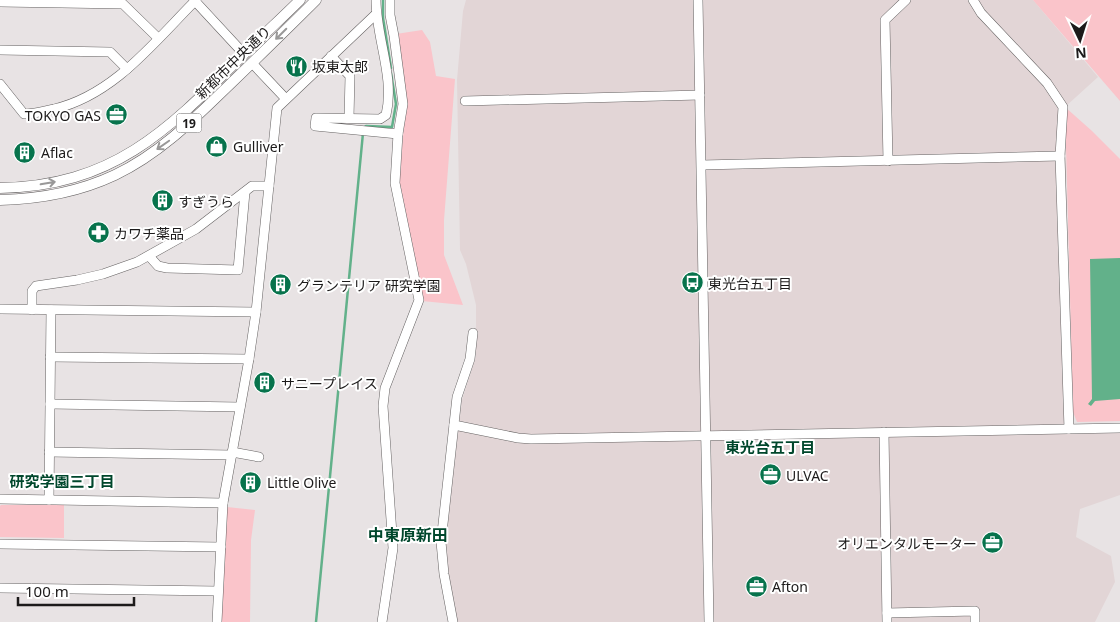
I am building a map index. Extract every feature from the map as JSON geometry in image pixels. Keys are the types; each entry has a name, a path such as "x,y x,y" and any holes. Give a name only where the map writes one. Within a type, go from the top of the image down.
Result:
{"main road":[{"name":"新都市中央通り","path":"0,188 51,183 84,175 136,150 174,121 220,79 300,0"},
{"name":"新都市中央通り","path":"0,200 51,195 85,187 115,175 141,160 168,142 316,0"}],"street":[{"path":"0,84 24,114 62,107 79,101 105,87 128,69 195,0 244,54"},
{"path":"376,0 376,14 384,53 389,101 386,115 380,119 316,118 315,126 398,134"},
{"path":"382,622 394,548 383,406 385,388 419,300 395,183 398,134 403,104 390,15 390,0"},
{"path":"698,0 709,622"},
{"path":"888,160 885,20 906,0"},
{"path":"973,0 981,13 1047,83 1063,107 1060,156 1069,429"},
{"path":"0,2 123,2 158,38"},
{"path":"218,622 223,503 256,312 278,108 376,14"},
{"path":"0,50 110,52 128,69"},
{"path":"331,56 350,76 349,118"},
{"path":"252,63 286,99"},
{"path":"465,101 700,95"},
{"path":"702,165 1060,156"},
{"path":"32,310 32,291 36,286 102,274 137,262 196,229 252,186 269,186"},
{"path":"149,256 158,266 167,268 238,270 245,192"},
{"path":"0,309 256,312"},
{"path":"49,500 51,310"},
{"path":"453,622 444,574 441,542 458,397 470,359 473,333"},
{"path":"50,357 249,359"},
{"path":"50,404 240,407"},
{"path":"454,425 531,439 1120,428"},
{"path":"884,432 887,617 975,611 975,622"},
{"path":"49,452 257,453"},
{"path":"0,499 223,503"},
{"path":"0,544 221,547"},
{"path":"0,588 218,591"}],"shaded area":[{"path":"466,0 1033,0 1098,77 1065,107 1071,434 1120,433 1120,495 1080,509 1076,537 1111,556 1115,582 1095,622 457,622 444,546 462,400 476,356 476,305 466,264 460,250 457,80 463,11"},
{"path":"1033,0 1120,0 1120,101"},
{"path":"422,30 430,42 436,76 455,79 444,220 444,255 463,305 422,301 399,183 406,103 396,34"},
{"path":"1065,107 1120,159 1120,421 1077,422 1073,412"},
{"path":"1120,258 1120,399 1095,401 1091,406 1088,404 1092,399 1090,259"},
{"path":"1,505 64,505 64,538 0,537"},
{"path":"227,507 255,510 251,540 250,622 221,622"}],"waterway":[{"path":"383,0 383,18 391,68"},
{"path":"363,128 366,126 392,127 396,104 391,73"},
{"path":"316,622 363,133"}],"place":[{"name":"坂東太郎","path":"296,66"},
{"name":"TOKYO GAS","path":"117,115"},
{"name":"Gulliver","path":"217,146"},
{"name":"Aflac","path":"25,152"},
{"name":"すぎうら","path":"162,201"},
{"name":"カワチ薬品","path":"98,233"},
{"name":"東光台五丁目","path":"692,283"},
{"name":"グランテリア 研究学園","path":"281,285"},
{"name":"サニープレイス","path":"265,383"},
{"name":"ULVAC","path":"770,475"},
{"name":"Little Olive","path":"251,482"},
{"name":"オリエンタルモーター","path":"993,543"},
{"name":"Afton","path":"756,586"}],"district":[{"name":"東光台五丁目","path":"770,447"},
{"name":"研究学園三丁目","path":"62,481"},
{"name":"中東原新田","path":"408,535"}]}
